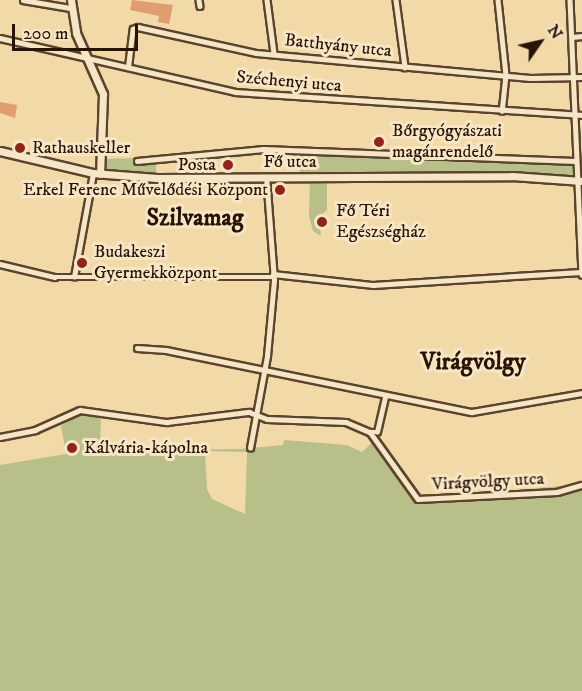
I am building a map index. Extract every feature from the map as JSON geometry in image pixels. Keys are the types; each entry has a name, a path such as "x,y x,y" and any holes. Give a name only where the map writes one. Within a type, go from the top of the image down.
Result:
{"main road":[{"path":"71,4 87,55 103,94 96,173"},
{"name":"Fő utca","path":"0,151 96,173 266,177 512,176 579,181"}],"street":[{"path":"23,0 71,4"},
{"path":"267,0 274,53"},
{"path":"396,0 405,67"},
{"path":"498,0 506,75 502,111"},
{"path":"0,264 74,278 273,274 373,285 582,274 579,181 575,160 573,115 570,0"},
{"name":"Batthyány utca","path":"128,67 133,29 138,27 232,50 506,75 582,77"},
{"path":"572,37 582,36"},
{"name":"Széchenyi utca","path":"0,39 87,55 128,67 244,93 582,115"},
{"name":"Fő utca","path":"137,160 263,149 575,160"},
{"path":"74,278 96,173"},
{"path":"250,448 264,372 273,274 266,177"},
{"path":"136,348 166,350 385,396 485,412 582,393"},
{"path":"0,437 35,430 80,410 167,422 255,413 274,420 346,422 370,432 377,432 385,396"},
{"name":"Virágvölgy utca","path":"370,432 418,499 557,492 582,485"}],"green space":[{"path":"298,150 575,161 575,181 512,176 300,177"},
{"path":"137,158 139,162 156,161 156,173 112,172 103,166 103,159"},
{"path":"310,183 327,184 327,210 319,217 321,236 313,231 309,216"},
{"path":"81,412 101,415 100,451 241,449 283,445 284,440 347,445 362,452 375,440 418,499 582,484 582,691 0,691 0,465 66,454 61,426","holes":["205,451 247,452 245,514 212,499 207,489"]}],"building":[{"path":"132,0 173,5 169,24 158,22 159,16 130,10"},
{"path":"0,102 17,105 15,118 0,113"},
{"name":"Erkel Ferenc Művelődési Központ","path":"280,182 286,184 288,190 286,196 280,198 274,196 272,190 274,184"}],"place":[{"name":"Bőrgyógyászati magánrendelő","path":"379,142"},
{"name":"Rathauskeller","path":"20,148"},
{"name":"Posta","path":"228,165"},
{"name":"Erkel Ferenc Művelődési Központ","path":"280,190"},
{"name":"Fő Téri Egészségház","path":"322,222"},
{"name":"Budakeszi Gyermekközpont","path":"82,263"},
{"name":"Kálvária-kápolna","path":"72,448"}],"district":[{"name":"Szilvamag","path":"195,219"},
{"name":"Virágvölgy","path":"473,363"}]}
